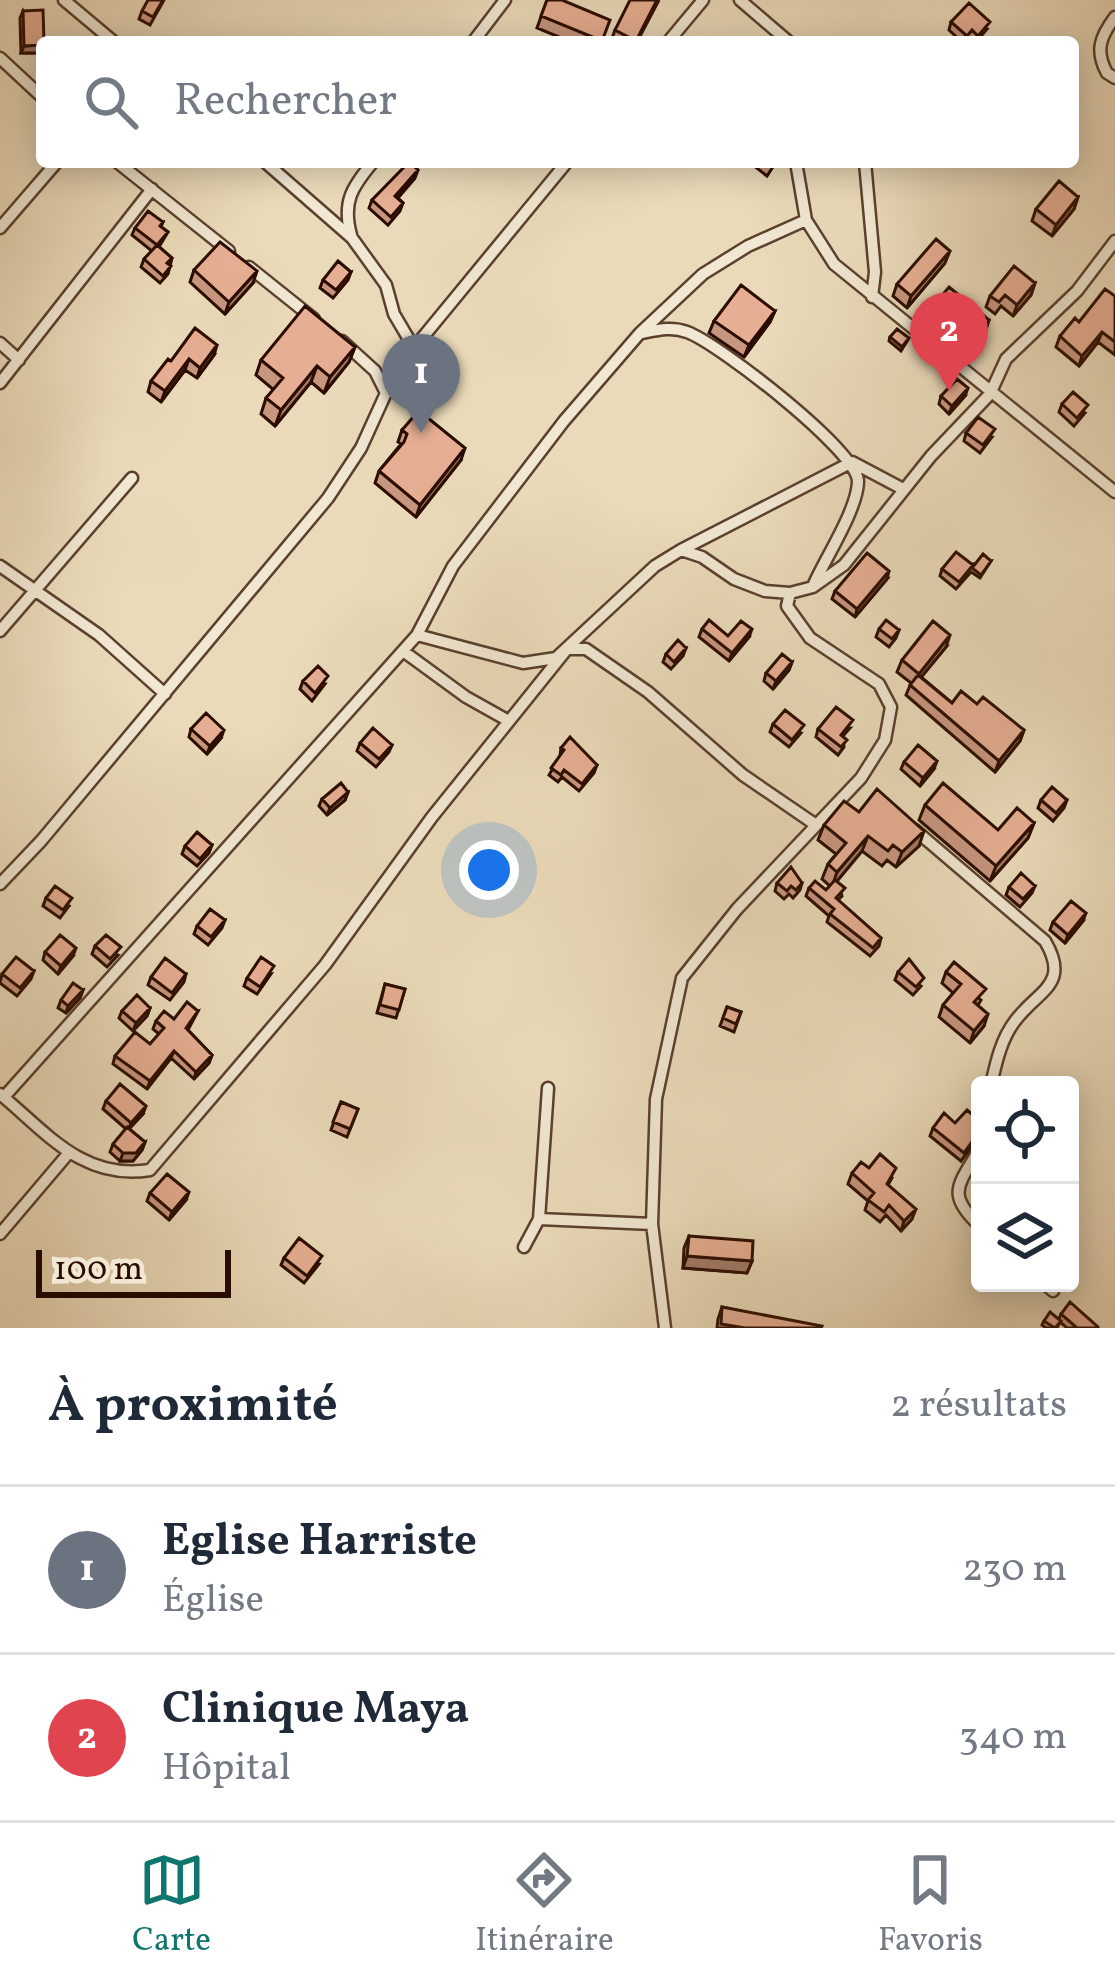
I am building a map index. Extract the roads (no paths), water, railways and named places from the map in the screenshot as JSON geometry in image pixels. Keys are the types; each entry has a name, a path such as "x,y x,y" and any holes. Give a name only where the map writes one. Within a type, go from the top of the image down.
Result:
{"street":[{"path":"64,0 107,36"},
{"path":"478,36 505,0"},
{"path":"673,36 703,0"},
{"path":"740,0 782,36"},
{"path":"1115,17 1100,38 1107,73 1115,78"},
{"path":"2,64 36,92"},
{"path":"0,227 52,168"},
{"path":"125,168 359,355 375,371 386,393"},
{"path":"274,168 352,238 386,285 394,314 414,349"},
{"path":"352,238 346,204 368,168"},
{"path":"0,884 328,498 414,349 563,168"},
{"path":"797,168 806,220 834,264 1115,492"},
{"path":"866,168 872,297"},
{"path":"0,383 152,189"},
{"path":"567,649 507,720 325,965 150,1170 130,1173 100,1168 67,1154 2,1095 403,651 453,566 564,421 640,334 703,274 748,246 806,220"},
{"path":"680,550 765,591 790,593 813,587 844,565 964,417 990,394 1006,359 1077,291 1115,241"},
{"path":"640,334 668,328 688,332 798,411 852,463 904,489"},
{"path":"0,343 19,360"},
{"path":"417,634 523,663 556,658 655,566 852,463"},
{"path":"813,587 853,502 859,479 852,463"},
{"path":"0,631 132,478"},
{"path":"0,566 99,634 165,694"},
{"path":"665,1328 652,1224 656,1100 682,978 737,909 861,778 885,740 891,707 879,684 810,638 787,606 790,593"},
{"path":"567,649 586,650 648,692 743,775 816,825"},
{"path":"403,651 507,720"},
{"path":"861,778 872,791"},
{"path":"910,827 1045,940 1052,953 1055,980 1010,1029 994,1076"},
{"path":"524,1246 538,1219 548,1088"},
{"path":"0,1234 67,1154"},
{"path":"971,1163 957,1198 971,1217"},
{"path":"538,1219 652,1224"}],"place":[{"name":"Clinique Maya","path":"949,391"},
{"name":"Eglise Harriste","path":"421,433"}]}
